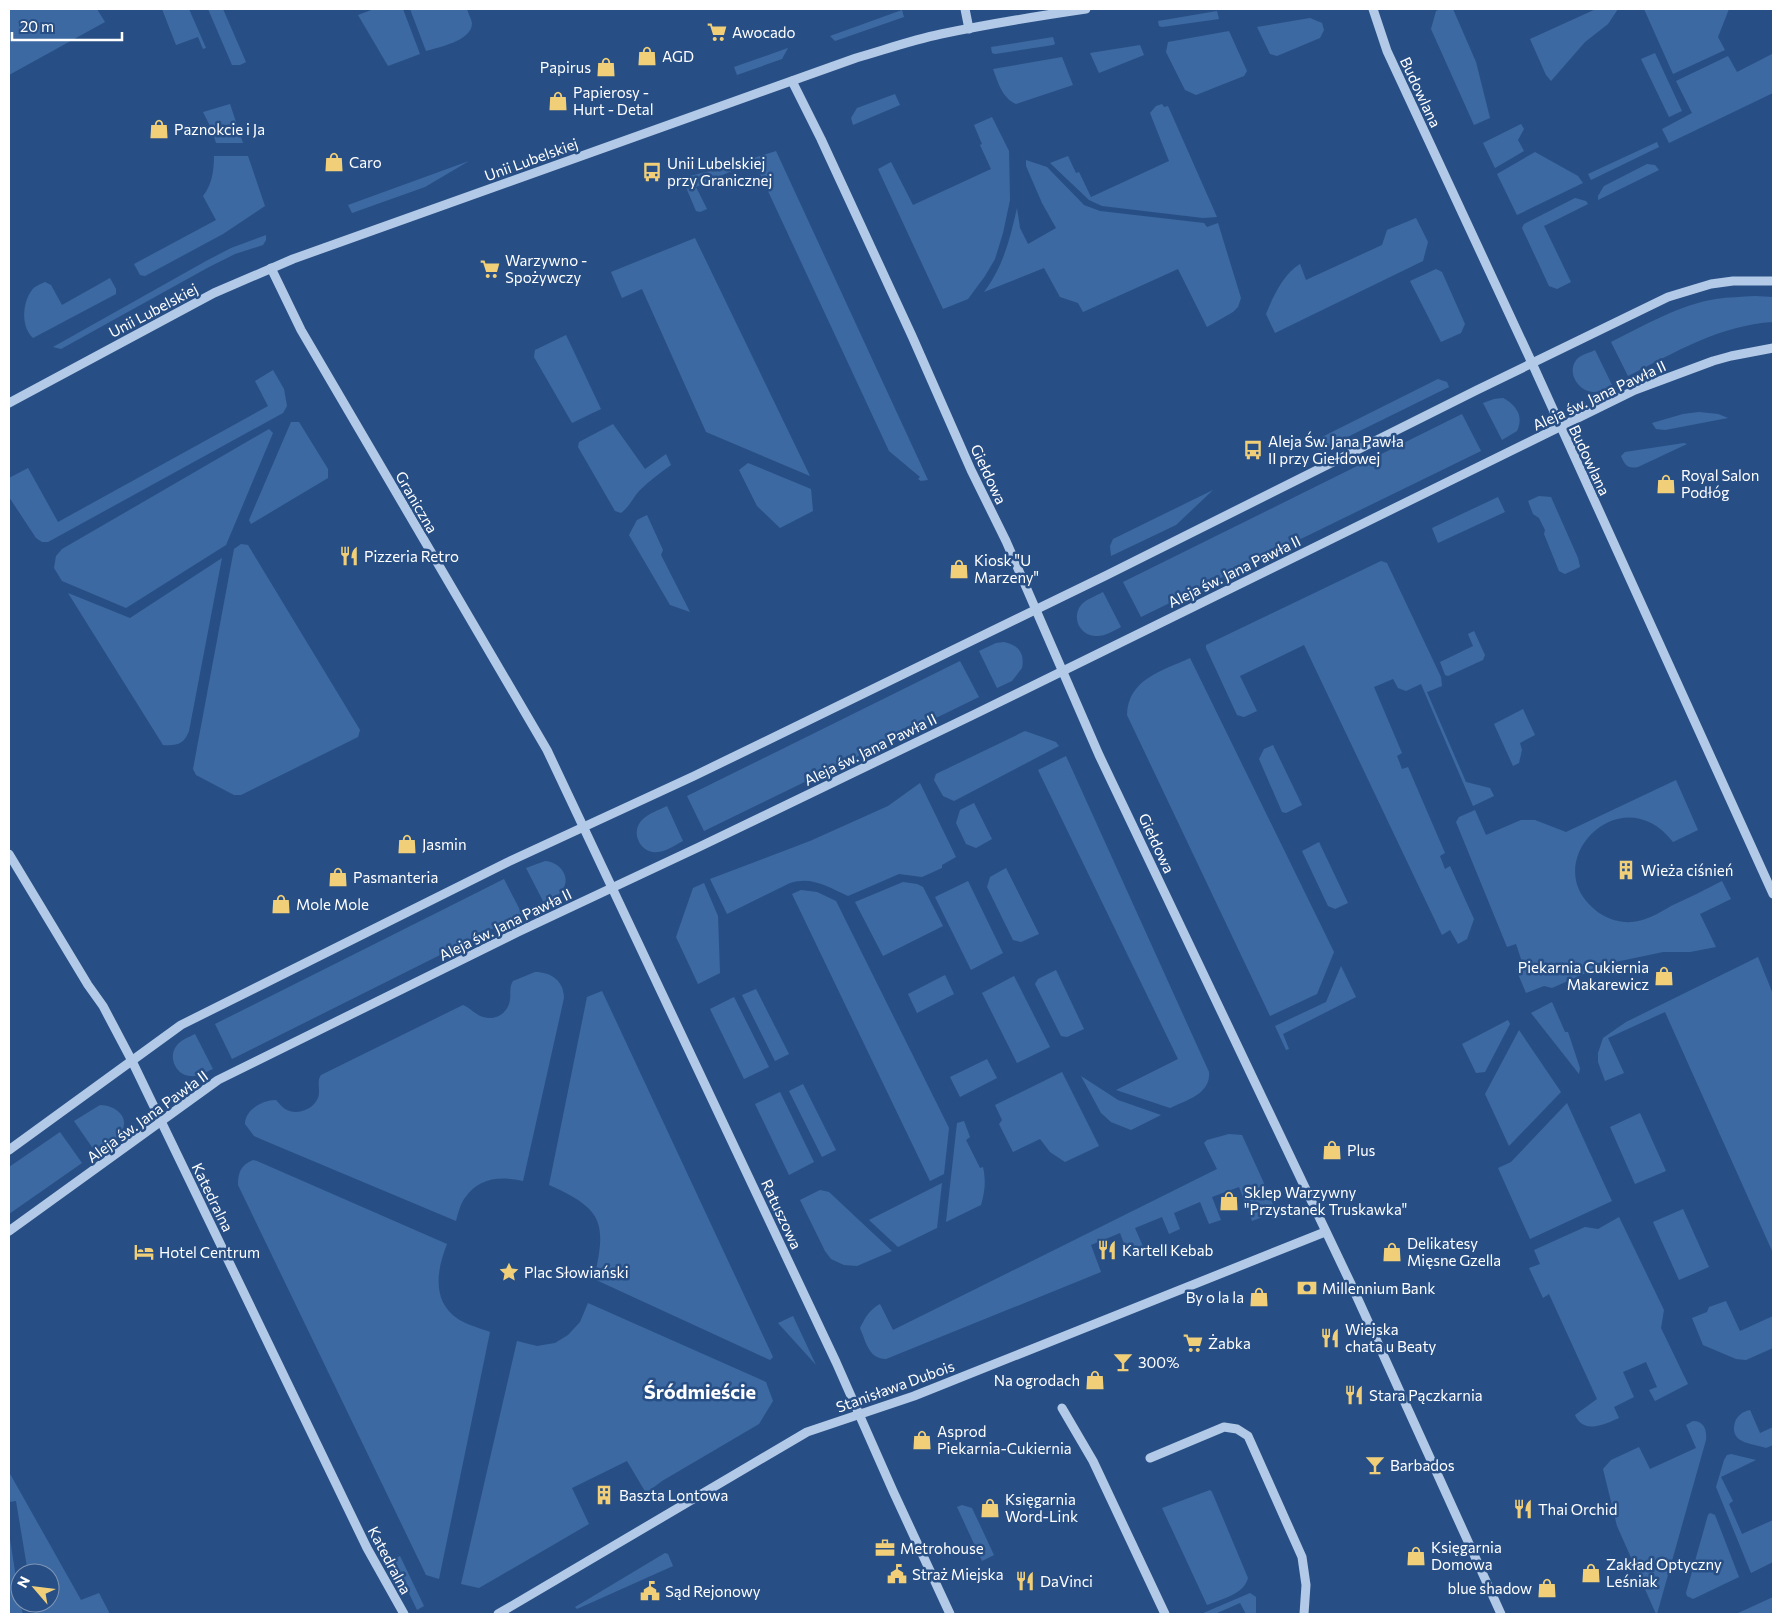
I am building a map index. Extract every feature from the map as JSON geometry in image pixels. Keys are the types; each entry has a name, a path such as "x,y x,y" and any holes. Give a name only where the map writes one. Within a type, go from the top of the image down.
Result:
{"street":[{"path":"965,9 969,29"},
{"name":"Unii Lubelskiej","path":"9,403 214,292 271,268 381,227 896,46 969,29 1086,9"},
{"name":"Budowlana","path":"1373,9 1387,51 1532,363 1773,894"},
{"name":"Giełdowa","path":"792,81 896,300 971,470 1006,541 1099,755 1326,1232 1501,1614"},
{"name":"Graniczna","path":"271,268 301,330 547,750 584,827"},
{"path":"9,1150 163,1037 198,1016 508,862 694,776 1532,363 1668,298 1711,284 1733,281 1773,281"},
{"name":"Aleja św. Jana Pawła II","path":"9,1231 218,1080 518,932 613,888 1063,670 1636,390 1667,377 1731,356 1773,348"},
{"path":"1752,352 1773,356"},
{"name":"Ratuszowa","path":"584,827 836,1362 893,1492 950,1614"},
{"name":"Katedralna","path":"9,854 88,985 103,1006 132,1061 367,1548 404,1614"},
{"name":"Stanisława Dubois","path":"498,1614 802,1435 914,1396 1326,1232"},
{"path":"1062,1408 1093,1461 1165,1614"},
{"path":"1150,1458 1224,1427 1237,1429 1248,1436 1302,1557 1306,1585 1304,1614"}],"shaded area":[{"path":"9,9 97,9 105,22 9,75"},
{"path":"162,9 189,9 206,48 203,49 198,37 176,45"},
{"path":"208,9 223,9 246,62 240,65 232,65"},
{"path":"374,9 403,9 420,54 388,66 358,15"},
{"path":"410,9 467,9 472,24 466,35 460,39 426,51"},
{"path":"1453,9 1476,62 1490,118 1474,125 1431,29 1436,11"},
{"path":"1596,9 1618,9 1608,24 1585,42 1551,81 1546,75 1530,39"},
{"path":"1644,9 1729,9 1718,37 1725,50 1673,74"},
{"path":"902,10 904,17 835,41 830,36"},
{"path":"1217,11 1219,19 1159,26 1158,21"},
{"path":"1310,18 1322,23 1324,30 1320,38 1277,56 1270,54 1257,27"},
{"path":"1229,31 1247,71 1244,76 1196,95 1185,90 1166,52 1168,42"},
{"path":"1053,37 1055,44 1053,45 992,53 991,47"},
{"path":"1140,45 1144,55 1099,73 1090,53"},
{"path":"788,48 782,59 737,75 734,67"},
{"path":"1773,51 1773,93 1669,143 1662,129 1692,113 1676,81 1728,56 1737,72 1772,54"},
{"path":"1655,53 1682,111 1669,117 1641,59"},
{"path":"1062,57 1073,85 1016,104 1004,94 993,69"},
{"path":"895,94 900,105 853,125 851,118 857,108"},
{"path":"230,104 243,143 216,143 203,112"},
{"path":"1162,104 1164,107 1168,106 1217,217 1203,218 1102,206 1089,200 1050,163 1068,156 1076,173 1079,172 1091,197 1169,161 1150,113 1156,106"},
{"path":"992,117 1009,151 1010,200 1003,233 995,259 968,299 943,309 878,169 891,162 913,205 991,169 980,145 982,144 974,125"},
{"path":"1521,124 1524,129 1518,140 1524,151 1495,168 1483,143"},
{"path":"1657,142 1659,147 1591,180 1588,174"},
{"path":"776,151 928,480 921,481 918,479 920,477 889,451 754,161 696,187 707,209 700,212 696,211 682,178"},
{"path":"1535,152 1578,176 1583,183 1517,215 1497,174"},
{"path":"214,156 248,156 265,206 223,234 145,276 140,275 134,264 216,220 203,196 209,187 212,177"},
{"path":"1026,160 1047,167 1084,205 1100,211 1204,223 1207,227 1218,223 1241,298 1238,307 1207,327 1178,269 1083,312 1078,303 1060,297 1044,268 984,292 1001,263 1017,208 1020,228 1028,244 1056,228 1042,203 1026,166"},
{"path":"469,161 425,187 352,213 348,205"},
{"path":"1647,164 1655,165 1659,170 1598,200 1598,196 1604,186"},
{"path":"1575,198 1586,201 1588,204 1544,226 1571,282 1557,289 1549,286 1522,228 1524,224"},
{"path":"1416,218 1428,242 1423,261 1275,333 1266,314 1279,286 1294,268 1300,264 1306,280 1382,245 1387,230"},
{"path":"266,235 263,245 235,254 209,267 61,349 53,347 206,261 231,248"},
{"path":"695,238 810,476 706,432 642,289 622,298 611,272"},
{"path":"1436,269 1442,272 1465,324 1461,333 1441,342 1410,281"},
{"path":"110,278 116,289 116,294 33,338 29,333 26,328 24,315 26,301 35,287 45,282 51,285 62,305"},
{"path":"1755,296 1773,297 1773,322 1734,328 1716,334 1628,376 1611,342 1662,316 1689,306 1716,299"},
{"path":"566,335 601,409 572,423 534,357 535,350"},
{"path":"1595,350 1612,385 1601,391 1593,392 1578,385 1573,375 1573,370 1577,359"},
{"path":"273,370 284,389 287,406 283,413 48,542 42,542 36,538 9,497 9,478 28,468 58,522 268,406 255,381"},
{"path":"1438,379 1447,382 1449,387 1321,450 1302,447"},
{"path":"1503,398 1512,404 1518,412 1520,420 1517,431 1502,440 1483,403"},
{"path":"1699,412 1718,414 1728,418 1665,430 1656,429 1652,423 1683,414"},
{"path":"1462,414 1481,451 1141,617 1123,582"},
{"path":"291,422 299,422 328,469 328,478 251,524 249,520"},
{"path":"613,424 645,469 666,454 671,465 643,487 621,513 615,511 578,447 579,442"},
{"path":"269,429 273,433 226,545 126,608 62,581 54,568 56,556 62,549"},
{"path":"1687,444 1638,467 1627,466 1621,456 1625,452"},
{"path":"748,463 811,489 813,511 780,528 757,506 739,470"},
{"path":"1213,490 1176,525 1111,556 1110,546 1113,539"},
{"path":"1539,496 1551,497 1578,558 1580,567 1565,574 1559,571 1544,534 1545,530 1539,518 1533,514 1528,501"},
{"path":"1498,497 1505,512 1438,543 1432,528"},
{"path":"647,515 663,550 661,555 690,612 670,605 629,535 637,520"},
{"path":"241,544 248,545 360,730 358,737 241,795 234,795 196,775 193,769 234,549"},
{"path":"222,558 189,731 185,739 179,743 163,745 68,593 130,618"},
{"path":"1381,561 1387,563 1441,677 1442,686 1427,692 1466,782 1490,788 1494,796 1473,806 1421,684 1406,691 1398,688 1393,679 1374,687 1402,753 1397,756 1402,769 1408,767 1445,853 1440,856 1445,869 1450,866 1474,919 1467,939 1458,944 1450,930 1442,935 1304,645 1240,676 1257,711 1244,717 1237,715 1206,648 1206,645"},
{"path":"1103,592 1121,627 1102,636 1089,635 1078,624 1077,614 1082,604"},
{"path":"1474,631 1485,655 1483,660 1448,676 1445,675 1440,662 1473,646 1468,634"},
{"path":"1004,642 1013,645 1019,650 1023,663 1022,668 1012,681 997,688 979,651 996,643"},
{"path":"1190,658 1334,952 1317,994 1270,1016 1127,715 1133,693 1140,685 1158,672"},
{"path":"960,661 979,697 704,831 687,796"},
{"path":"1523,709 1535,735 1520,743 1522,750 1519,763 1513,766 1494,724"},
{"path":"1025,731 1056,742 1059,746 954,801 943,796 934,780 936,774"},
{"path":"1273,745 1302,805 1286,813 1282,812 1259,759 1264,749"},
{"path":"1066,756 1209,1072 1209,1080 1202,1091 1170,1108 1116,1090 1178,1059 1038,770"},
{"path":"1676,780 1698,830 1673,842 1653,824 1631,817 1611,821 1593,832 1580,849 1575,869 1579,890 1594,909 1602,915 1617,921 1632,922 1652,916 1722,881 1731,899 1700,914 1716,947 1690,952 1663,952 1606,964 1552,988 1544,986 1526,993 1516,969 1523,965 1516,944 1507,947 1456,822 1459,817 1475,810 1486,835 1521,820 1535,820 1566,832"},
{"path":"920,783 956,857 942,865 942,868 922,877 899,874 848,896 827,886 813,882 798,881 790,883 727,914 710,879 810,841 888,806"},
{"path":"974,803 992,839 976,848 966,844 956,823 960,810"},
{"path":"667,806 683,841 658,852 646,850 637,836 639,825 648,815"},
{"path":"1319,842 1348,903 1335,909 1328,906 1302,851"},
{"path":"545,861 556,864 563,872 566,881 559,894 544,903 526,868"},
{"path":"1006,868 1039,934 1021,942 1013,940 987,887 990,877"},
{"path":"504,879 522,914 232,1059 215,1024"},
{"path":"968,881 1003,953 971,970 935,897"},
{"path":"903,882 923,887 943,926 883,956 855,902"},
{"path":"704,883 718,916 720,973 698,984 676,937 693,888"},
{"path":"801,890 817,892 836,901 949,1128 944,1174 930,1181 792,894"},
{"path":"1758,957 1773,994 1773,1253 1665,1012 1608,1038 1624,1073 1605,1081 1598,1062 1598,1053 1603,1038 1626,1022"},
{"path":"1341,966 1356,997 1283,1034 1289,1049 1286,1050 1275,1026 1326,1002"},
{"path":"1056,970 1084,1029 1067,1037 1061,1036 1035,984 1038,979"},
{"path":"535,972 541,972 556,979 562,987 564,998 523,1181 498,1179 483,1182 476,1186 463,1201 456,1221 254,1136 245,1124 251,1110 271,1100 276,1100 289,1111 299,1112 308,1109 318,1098 321,1075 463,1005 483,1017 492,1018 501,1015 509,1005 513,981"},
{"path":"945,975 954,994 917,1013 908,994"},
{"path":"1014,976 1050,1047 1017,1063 982,993"},
{"path":"756,989 789,1054 775,1061 742,995"},
{"path":"602,991 773,1357 770,1360 594,1279 600,1244 600,1231 597,1220 581,1202 549,1185 587,997"},
{"path":"734,997 769,1067 744,1079 710,1009"},
{"path":"1552,1002 1565,1032 1568,1032 1580,1068 1579,1074 1531,1013"},
{"path":"1508,1020 1510,1024 1485,1072 1476,1073 1462,1044"},
{"path":"1519,1030 1561,1092 1509,1146 1485,1094"},
{"path":"195,1034 213,1069 199,1075 190,1076 180,1072 174,1064 173,1054 180,1042"},
{"path":"987,1059 997,1078 960,1097 950,1077"},
{"path":"1062,1072 1099,1146 1065,1162 1050,1152 1040,1139 1013,1152 999,1124 1002,1120 995,1105"},
{"path":"1081,1076 1118,1100 1161,1115 1131,1130 1111,1122 1101,1113"},
{"path":"803,1084 836,1150 822,1157 789,1091"},
{"path":"780,1092 814,1162 789,1175 755,1104"},
{"path":"1567,1103 1612,1201 1530,1239 1498,1168 1511,1162"},
{"path":"100,1105 111,1107 120,1113 123,1117 124,1127 119,1136 96,1153 74,1121"},
{"path":"1640,1113 1666,1171 1635,1184 1610,1127"},
{"path":"964,1121 970,1137 966,1140 980,1168 983,1167 985,1181 983,1195 981,1205 946,1222 957,1123"},
{"path":"60,1132 82,1163 9,1214 9,1167"},
{"path":"1229,1134 1242,1135 1273,1203 1268,1215 1252,1221 1239,1187 1212,1197 1221,1220 1209,1224 1200,1202 1174,1213 1180,1229 1169,1234 1162,1217 1135,1228 1145,1251 1129,1257 1120,1233 1091,1245 1101,1272 886,1359 872,1353 866,1344 860,1328 876,1306 880,1304 893,1330 1217,1169 1204,1143 1207,1140"},
{"path":"253,1160 447,1244 439,1274 440,1294 443,1303 449,1312 458,1319 490,1332 439,1579 426,1575 238,1185 241,1170"},
{"path":"942,1183 937,1228 898,1247 869,1220"},
{"path":"820,1190 829,1192 892,1251 857,1266 844,1265 831,1259 825,1251 800,1200"},
{"path":"1683,1209 1709,1267 1679,1280 1653,1222"},
{"path":"1619,1217 1664,1310 1661,1328 1688,1384 1655,1401 1649,1390 1657,1387 1646,1362 1623,1372 1634,1397 1614,1407 1619,1418 1601,1425 1589,1426 1584,1425 1575,1415 1597,1399 1549,1294 1543,1298 1529,1268 1540,1264 1534,1250 1585,1227 1598,1229"},
{"path":"1726,1301 1740,1331 1773,1316 1773,1348 1746,1360 1736,1359 1703,1345 1692,1318 1707,1312 1709,1307"},
{"path":"588,1303 766,1382 773,1401 759,1424 662,1481 646,1493 627,1461 572,1488 589,1524 479,1588 461,1584 517,1341 537,1346 555,1343 568,1335 580,1322"},
{"path":"793,1316 816,1365 778,1323"},
{"path":"1750,1410 1760,1433 1773,1427 1773,1445 1766,1448 1748,1443 1742,1441 1735,1434 1736,1420 1741,1414"},
{"path":"1693,1421 1702,1424 1706,1433 1706,1440 1656,1614 1617,1526 1603,1469 1611,1460 1639,1447 1650,1469 1696,1448 1686,1425"},
{"path":"1731,1454 1756,1460 1721,1477 1733,1501 1729,1504 1742,1534 1773,1520 1773,1562 1751,1573 1716,1487 1724,1460 1727,1455"},
{"path":"9,1472 81,1600 99,1593 110,1614 35,1614 60,1613 60,1563 26,1563 16,1501 9,1502"},
{"path":"1210,1490 1248,1578 1246,1584 1237,1592 1207,1605 1162,1508"},
{"path":"962,1505 972,1508 994,1555 982,1561 957,1507"},
{"path":"1710,1513 1715,1515 1739,1577 1693,1599 1687,1596 1686,1593"},
{"path":"9,1533 14,1563 10,1563 10,1613 23,1614 9,1614"},
{"path":"665,1553 668,1554 673,1566 577,1609 575,1607"},
{"path":"400,1556 424,1606 417,1610 393,1560"},
{"path":"1250,1593 1256,1597 1256,1614 1246,1614 1240,1603 1215,1614 1201,1614"},
{"path":"1773,1597 1773,1612 1768,1614 1736,1614"}],"place":[{"name":"Awocado","path":"717,32"},
{"name":"AGD","path":"647,56"},
{"name":"Papirus","path":"606,67"},
{"name":"Papierosy - Hurt - Detal","path":"558,101"},
{"name":"Paznokcie i Ja","path":"159,129"},
{"name":"Caro","path":"334,162"},
{"name":"Unii Lubelskiej przy Granicznej","path":"652,172"},
{"name":"Warzywno - Spożywczy","path":"490,269"},
{"name":"Aleja Św. Jana Pawła II przy Giełdowej","path":"1253,450"},
{"name":"Royal Salon Podłóg","path":"1666,484"},
{"name":"Pizzeria Retro","path":"349,556"},
{"name":"Kiosk \"U Marzeny\"","path":"959,569"},
{"name":"Jasmin","path":"407,844"},
{"name":"Wieża ciśnień","path":"1626,870"},
{"name":"Pasmanteria","path":"338,877"},
{"name":"Mole Mole","path":"281,904"},
{"name":"Piekarnia Cukiernia Makarewicz","path":"1664,976"},
{"name":"Plus","path":"1332,1150"},
{"name":"Sklep Warzywny \"Przystanek Truskawka\"","path":"1229,1201"},
{"name":"Kartell Kebab","path":"1107,1250"},
{"name":"Hotel Centrum","path":"144,1252"},
{"name":"Delikatesy Mięsne Gzella","path":"1392,1252"},
{"name":"Plac Słowiański","path":"509,1272"},
{"name":"Millennium Bank","path":"1307,1288"},
{"name":"By o la la","path":"1259,1297"},
{"name":"Wiejska chata u Beaty","path":"1330,1338"},
{"name":"Żabka","path":"1193,1343"},
{"name":"300%","path":"1123,1362"},
{"name":"Na ogrodach","path":"1095,1380"},
{"name":"Stara Pączkarnia","path":"1354,1395"},
{"name":"Asprod Piekarnia-Cukiernia","path":"922,1440"},
{"name":"Barbados","path":"1375,1465"},
{"name":"Baszta Lontowa","path":"604,1495"},
{"name":"Księgarnia Word-Link","path":"990,1508"},
{"name":"Thai Orchid","path":"1523,1509"},
{"name":"Metrohouse","path":"885,1548"},
{"name":"Księgarnia Domowa","path":"1416,1556"},
{"name":"Zakład Optyczny Leśniak","path":"1591,1573"},
{"name":"Straż Miejska","path":"897,1574"},
{"name":"DaVinci","path":"1025,1581"},
{"name":"blue shadow","path":"1547,1588"},
{"name":"Sąd Rejonowy","path":"650,1591"}],"district":[{"name":"Śródmieście","path":"700,1391"}]}
